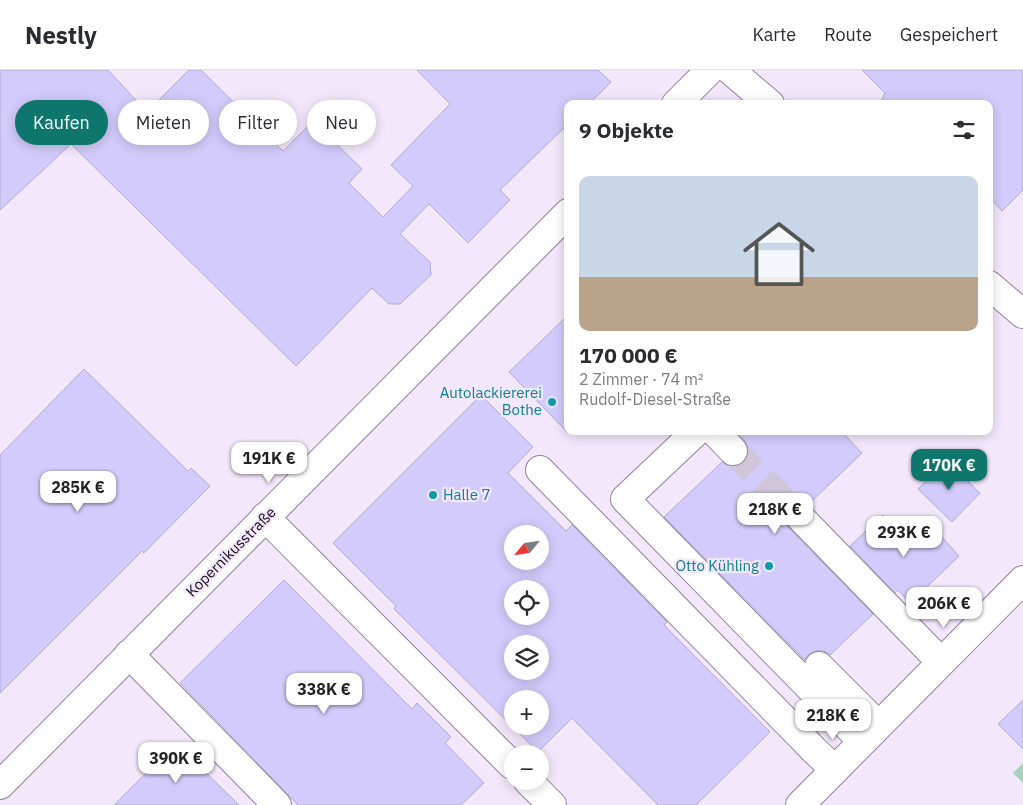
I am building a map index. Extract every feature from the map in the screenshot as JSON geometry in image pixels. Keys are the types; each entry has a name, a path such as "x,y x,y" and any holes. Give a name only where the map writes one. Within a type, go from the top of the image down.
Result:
{"street":[{"path":"680,100 710,70"},
{"path":"730,70 765,100"},
{"name":"Kopernikusstraße","path":"0,785 564,217"},
{"path":"993,288 1023,314"},
{"path":"693,435 625,499 870,733"},
{"path":"718,435 733,451"},
{"path":"540,470 807,744 835,770"},
{"path":"798,515 941,662"},
{"path":"265,517 504,757"},
{"path":"800,805 1023,580"},
{"path":"129,654 277,805"},
{"path":"819,666 870,733"},
{"path":"537,790 552,805"}],"green space":[{"path":"1023,763 1023,783 1013,773"}],"building":[{"path":"0,70 108,70 136,100 118,100 118,145 209,145 209,100 159,100 189,70 201,70 231,100 219,100 219,145 277,145 283,151 289,145 297,145 297,137 307,127 307,145 338,145 362,169 349,183 383,217 413,186 391,165 450,104 417,70 598,70 611,82 593,100 564,100 564,128 500,190 510,200 468,243 429,204 400,234 430,262 431,275 400,304 389,304 372,288 296,366 72,145 108,145 108,100 15,100 15,145 70,145 0,210"},
{"path":"862,70 1023,70 1023,190 1002,211 993,201 993,100 882,100 885,93"},
{"name":"Autolackiererei Bothe","path":"564,319 564,429 509,372"},
{"path":"84,369 188,471 191,468 210,486 0,693 0,455"},
{"path":"481,395 533,447 508,473 566,531 572,525 667,622 664,625 770,732 696,805 658,805 572,718 545,745 531,745 521,735 549,735 549,690 504,690 504,718 394,609 396,606 333,543"},
{"name":"Otto Kühling","path":"740,435 845,435 862,453 809,504 802,500 794,500 787,504 783,511 783,519 787,526 873,614 830,655 824,651 815,651 808,655 805,660 664,517 722,462 728,466 736,466 744,462 748,455 748,447"},
{"path":"946,460 980,493 952,522 918,489"},
{"path":"883,515 913,547 933,527 959,556 910,603 898,590 895,593 850,546"},
{"path":"284,580 412,709 417,703 451,737 445,743 484,783 461,805 298,805 180,683"},
{"path":"1023,700 1023,749 998,724"},
{"path":"176,743 239,805 114,805"}],"tunnel":[{"path":"733,451 798,515"}],"place":[{"name":"Autolackiererei Bothe","path":"552,402"},
{"name":"Halle 7","path":"433,495"},
{"name":"Otto Kühling","path":"769,566"}]}
